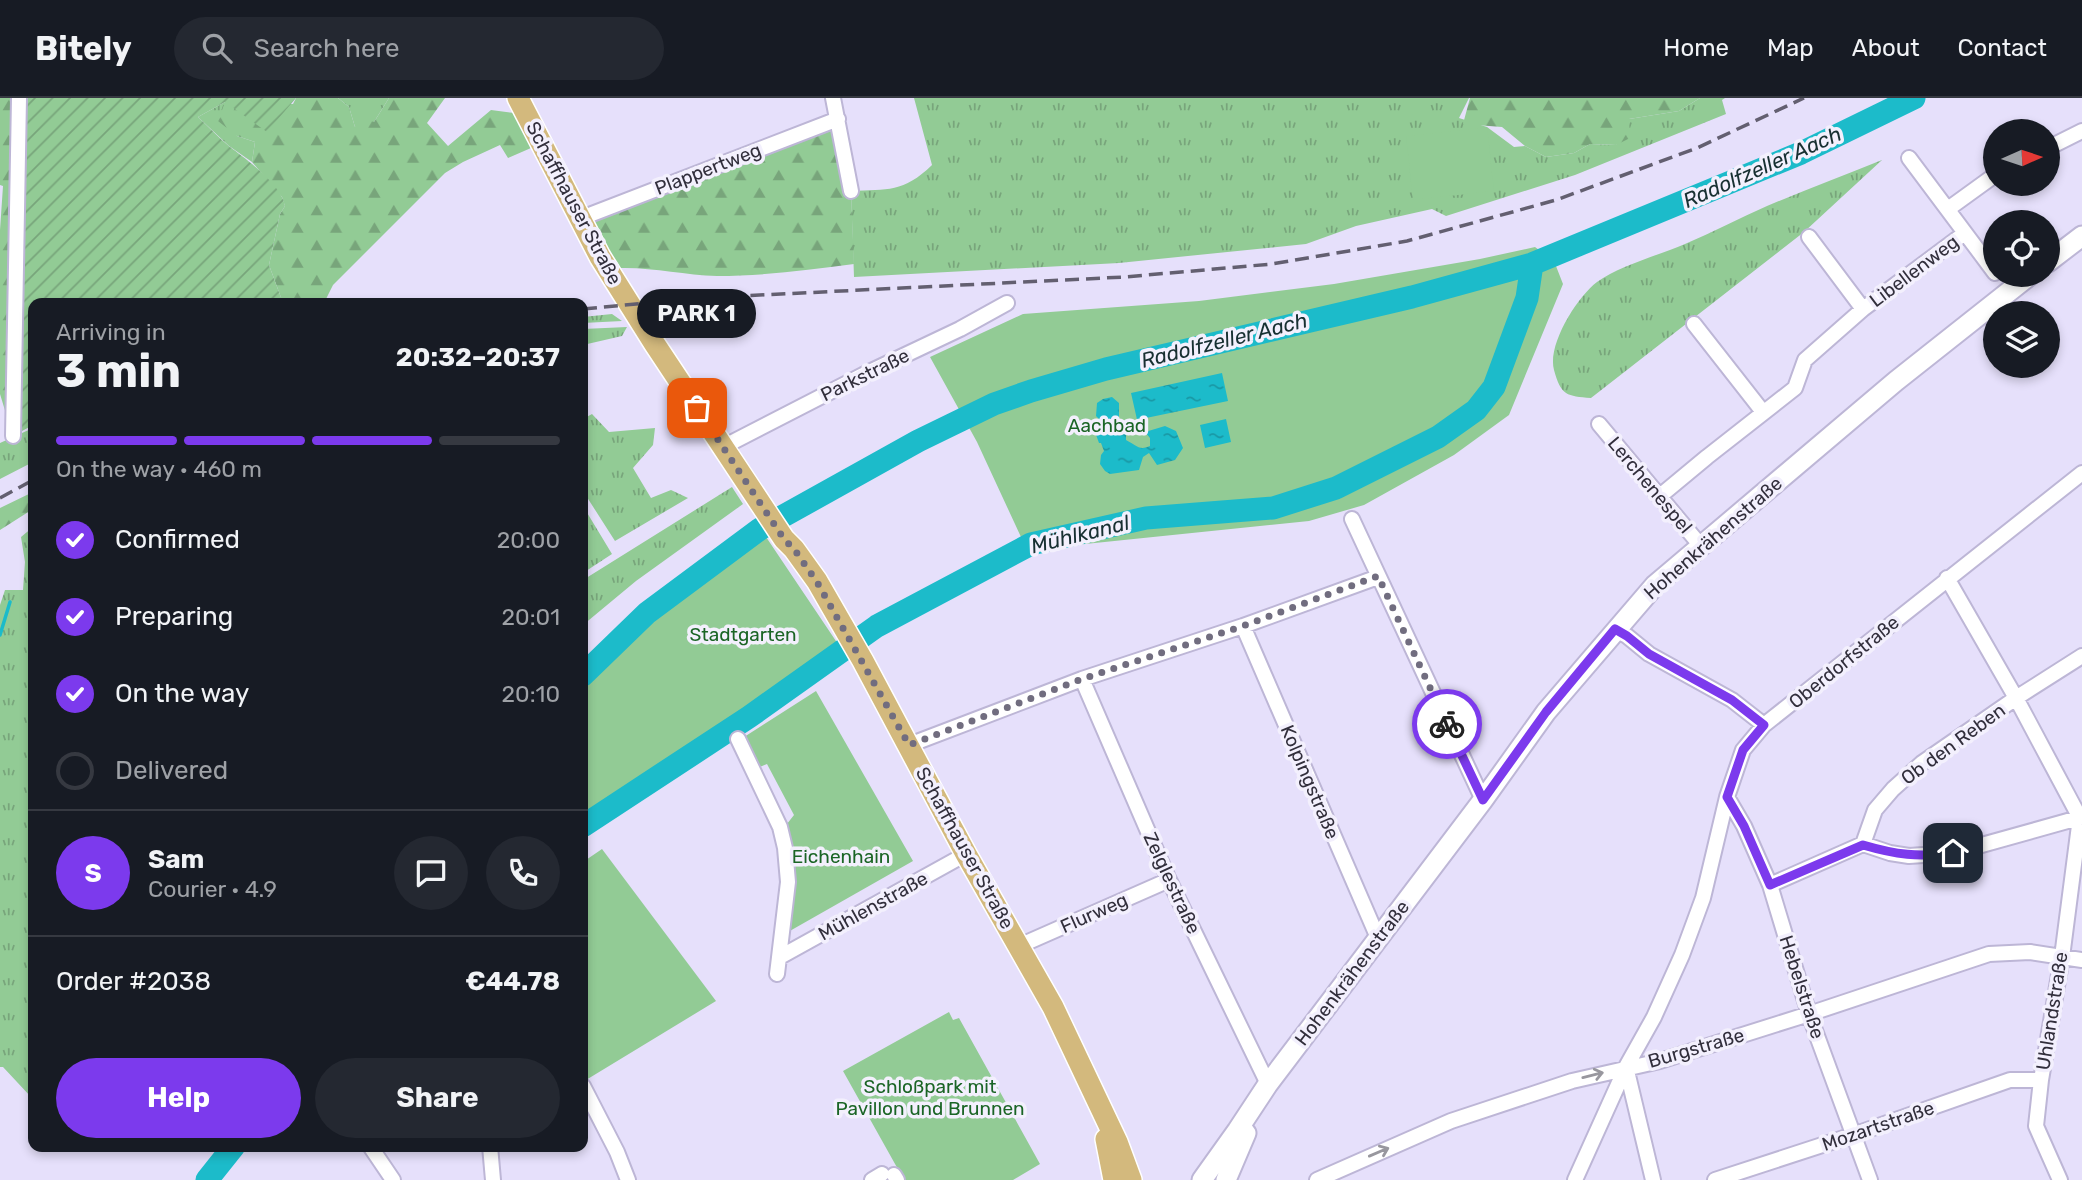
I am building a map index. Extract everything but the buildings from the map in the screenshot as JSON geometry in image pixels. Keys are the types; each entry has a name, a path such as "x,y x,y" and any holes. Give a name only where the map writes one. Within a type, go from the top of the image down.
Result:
{"main road":[{"name":"Schaffhauser Straße","path":"518,98 579,219 625,297 784,539 817,582 846,631 966,854 1059,1018 1132,1180"},
{"path":"2060,253 2082,236"},
{"name":"Hohenkrähenstraße","path":"1210,1179 1268,1084 1483,800 1546,712 1615,629 1655,585 1896,381 2014,287"},
{"name":"Schaffhauser Straße","path":"1097,1103 1114,1180"}],"street":[{"path":"13,436 19,98"},
{"path":"833,98 851,191"},
{"name":"Plappertweg","path":"579,219 838,119"},
{"path":"2060,142 2082,131"},
{"path":"1909,158 1983,257"},
{"name":"Libellenweg","path":"1948,209 1983,184"},
{"name":"Libellenweg","path":"1660,496 1796,388 1805,360 1863,309 1965,233"},
{"name":"Libellenweg","path":"1809,237 1863,309"},
{"path":"2006,287 2009,291"},
{"name":"Parkstraße","path":"723,447 1007,303"},
{"path":"1694,324 1763,412"},
{"name":"Lerchenespel","path":"1599,424 1701,546"},
{"name":"Oberdorfstraße","path":"1575,1180 1626,1067 1654,1017 1682,954 1703,898 1727,797 1743,750 1764,725 2082,473"},
{"path":"1352,519 1483,800"},
{"path":"909,745 1082,679 1243,626 1378,576"},
{"path":"1770,885 1863,845 1909,856 1953,853 2081,818 1947,578"},
{"name":"Kolpingstraße","path":"1243,626 1378,938"},
{"path":"1615,629 1649,654 1732,700 1764,725"},
{"name":"Ob den Reben","path":"1863,845 1875,810 1893,789 1922,764 2016,698 2082,656"},
{"name":"Zelglestraße","path":"1082,679 1169,880 1268,1084"},
{"path":"738,739 780,827 785,848 788,882 777,974"},
{"name":"Hebelstraße","path":"1727,797 1744,826 1770,885 1809,1014 1870,1180"},
{"name":"Uhlandstraße","path":"2060,1180 2036,1126 2081,818"},
{"name":"Mühlenstraße","path":"780,957 966,854"},
{"name":"Flurweg","path":"1019,946 1169,880"},
{"name":"Burgstraße","path":"1317,1180 1451,1121 1572,1081 1660,1061 1989,954 2030,952 2082,960"},
{"path":"1626,1067 1653,1180"},
{"name":"Mozartstraße","path":"1715,1180 2010,1080 2041,1080"},
{"path":"588,1096 628,1180"},
{"path":"374,1152 393,1180"},
{"path":"491,1152 493,1180"}],"green space":[{"path":"0,98 50,98 7,417 0,394 0,230 3,186 0,185"},
{"path":"19,98 296,98 267,132 225,102 198,117 262,173 282,198 285,206 280,214 269,265 281,298 28,298 28,428 13,436"},
{"path":"296,98 338,98 349,107 355,127 362,118 374,122 389,98 445,98 427,123 448,146 491,110 514,113 531,148 508,158 500,145 445,173 333,285 326,298 281,298 269,265 280,214 285,206 282,197 252,162 255,142 237,136 218,121 225,102 293,104"},
{"path":"338,98 389,98 374,122 355,127 349,107"},
{"path":"914,98 1469,98 1459,118 1487,127 1514,147 1525,146 1546,157 1574,153 1590,144 1616,145 1629,119 1679,111 1700,98 1725,98 1722,100 1726,114 1575,175 1446,216 1432,209 1356,226 1306,244 1119,263 854,277 851,191 894,188 912,181 932,165"},
{"path":"1470,98 1700,98 1679,111 1629,119 1630,138 1616,145 1590,144 1574,153 1546,157 1525,146 1502,127 1463,124"},
{"path":"225,102 237,136 255,142 252,162 229,146 198,117"},
{"path":"838,119 851,191 854,264 734,276 619,268 590,214"},
{"path":"1487,127 1494,191 1413,200 1406,136"},
{"path":"1882,160 1804,232 1591,398 1571,395 1562,390 1553,360 1559,335 1573,310 1597,282 1616,271 1685,244 1767,206"},
{"name":"Aachbad","path":"1535,247 1554,261 1563,284 1509,415 1454,455 1364,505 1309,521 1027,550 977,442 930,357 1023,314 1199,301 1334,284"},
{"path":"612,314 622,321 588,323 588,316"},
{"path":"627,327 622,336 588,344 588,329"},
{"path":"592,414 609,432 655,428 653,445 633,468 651,498 671,490 688,498 615,541 588,499 588,416"},
{"path":"28,430 28,465 0,479 0,443"},
{"path":"732,487 743,504 636,581 588,621 588,577"},
{"path":"28,494 28,512 0,530 0,508"},
{"path":"588,514 612,554 588,570"},
{"path":"28,531 28,1094 0,1067 0,605 5,590 23,590 25,562 21,537"},
{"name":"Stadtgarten","path":"762,531 844,653 588,822 588,685 649,616"},
{"name":"Eichenhain","path":"816,691 913,861 788,932 783,829 794,815 767,764 757,768 741,739"},
{"path":"602,849 716,1001 588,1079 588,859"},
{"name":"Schloßpark mit Pavillon und Brunnen","path":"949,1012 953,1020 959,1018 1040,1164 1013,1180 904,1180 843,1071"}],"water":[{"path":"1222,373 1228,401 1146,418 1143,423 1138,424 1131,393"},
{"path":"1112,397 1119,403 1119,419 1113,422 1114,427 1119,426 1121,434 1126,433 1126,440 1140,448 1150,446 1150,438 1145,432 1165,426 1176,431 1183,448 1175,460 1157,465 1149,453 1143,457 1139,470 1110,474 1105,471 1100,464 1104,451 1095,432 1095,423 1100,420 1096,416 1097,403"},
{"path":"1226,419 1231,442 1205,448 1200,425"}],"waterway":[{"name":"Radolfzeller Aach","path":"588,670 647,613 760,529 918,441 994,404 1106,369 1412,297 1532,264 1801,153 1914,98"},
{"name":"Mühlkanal","path":"588,823 749,717 877,626 1031,544 1146,518 1273,508 1336,488 1438,437 1476,410 1494,387 1527,298 1532,264"},
{"path":"0,635 10,602"},
{"name":"Radolfzeller Aach","path":"207,1180 229,1152"}],"railway":[{"path":"588,309 700,298 1124,277 1272,264 1407,241 1556,200 1697,148 1804,98"},
{"path":"0,498 28,483"}],"way so far":[{"path":"697,408 784,539 817,582 909,745 1082,679 1243,626 1378,576 1447,724"}],"place":[{"name":"PARK 1","path":"697,408"}],"route":[{"path":"1447,724 1483,800 1546,712 1615,629 1649,654 1732,700 1764,725 1743,750 1727,797 1744,826 1770,885 1863,845 1909,856 1953,853"}]}
